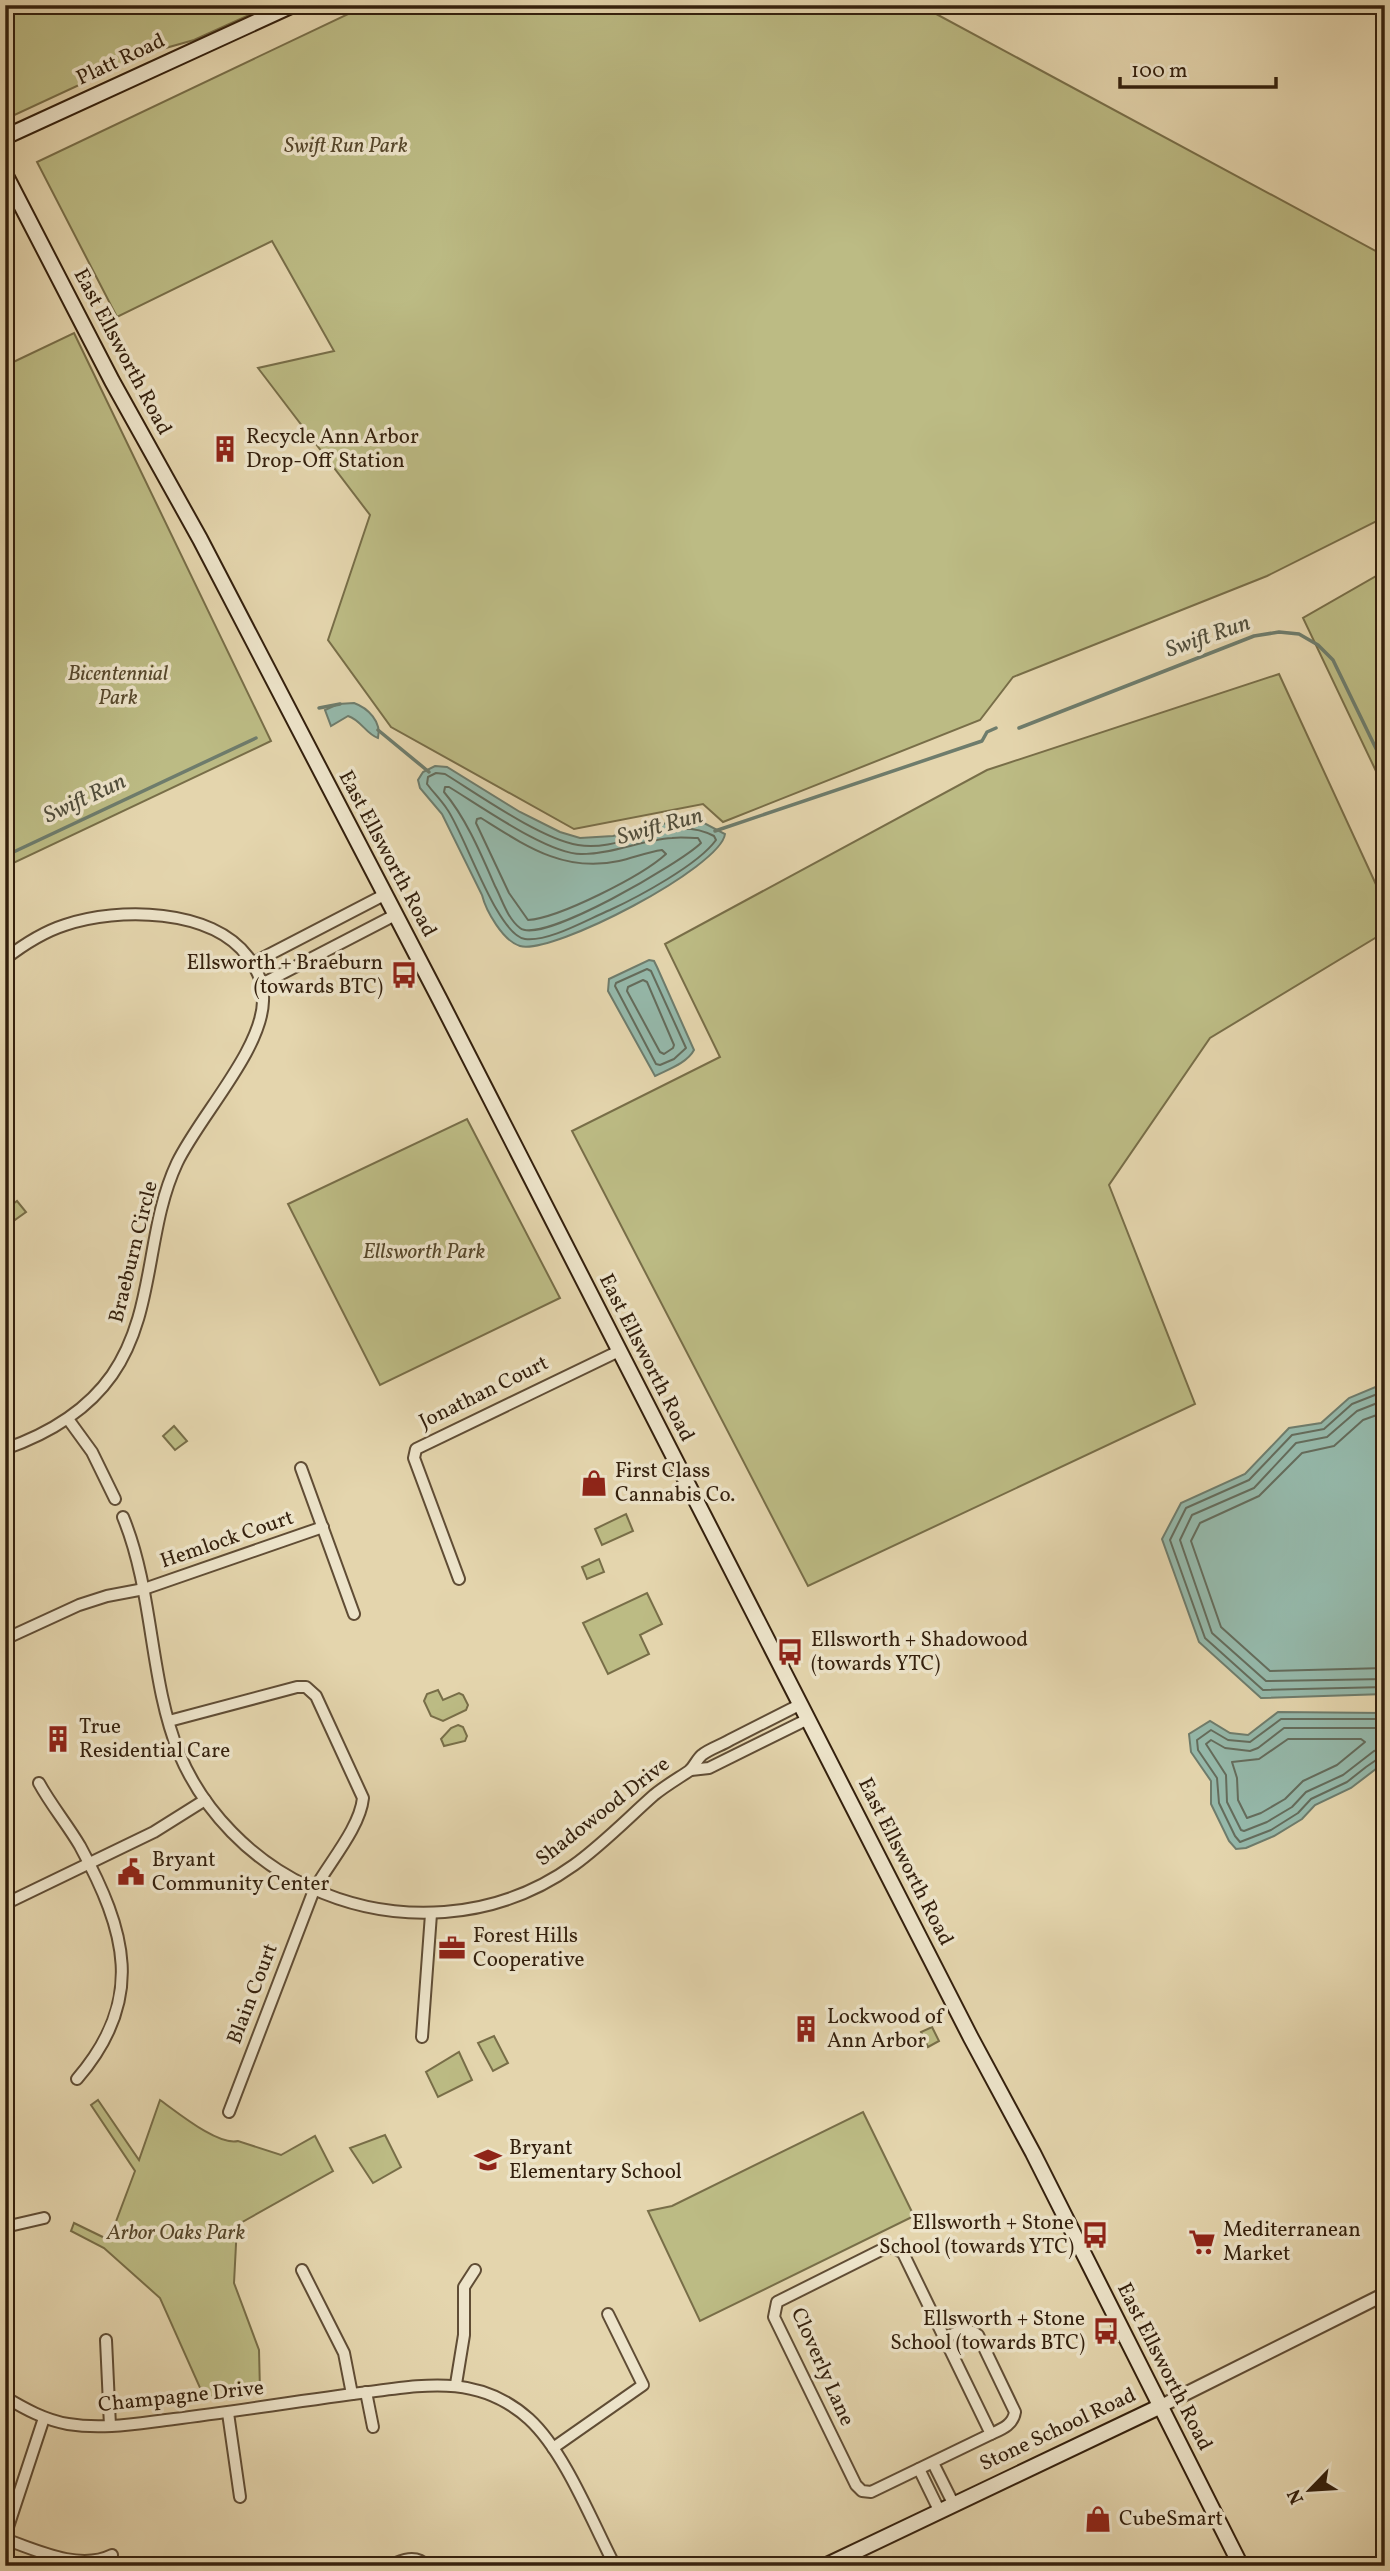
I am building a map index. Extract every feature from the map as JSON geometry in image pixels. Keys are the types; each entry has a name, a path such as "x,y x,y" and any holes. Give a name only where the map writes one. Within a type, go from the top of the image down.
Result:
{"main road":[{"name":"Platt Road","path":"5,137 293,5"},
{"name":"East Ellsworth Road","path":"5,174 112,381 200,538 395,915 1241,2566"},
{"name":"Stone School Road","path":"825,2566 1161,2406"}],"street":[{"path":"253,963 384,895"},
{"path":"262,984 395,915"},
{"name":"Braeburn Circle","path":"5,959 34,939 65,925 124,916 166,917 207,926 227,936 253,963 262,984 262,1011 254,1037 189,1141 167,1189 155,1233 144,1304 133,1337 114,1372 103,1387 68,1419 47,1432 5,1449"},
{"name":"Jonathan Court","path":"459,1579 414,1458 416,1449 619,1350"},
{"path":"68,1419 92,1452 115,1499"},
{"name":"Hemlock Court","path":"301,1468 355,1614"},
{"name":"Shadowood Drive","path":"123,1517 138,1557 169,1721 179,1753 205,1800 252,1851 284,1873 314,1890 377,1910 456,1912 498,1902 555,1877 590,1852 655,1794 691,1770 702,1755 801,1704"},
{"name":"Hemlock Court","path":"5,1639 79,1605 144,1589 323,1527"},
{"name":"Blain Court","path":"169,1721 297,1687 312,1690 363,1798 361,1809 335,1860 314,1890 229,2112"},
{"name":"Shadowood Drive","path":"691,1770 709,1768 808,1719"},
{"path":"39,1783 89,1864 117,1928 122,1979 113,2023 103,2044 77,2079"},
{"path":"5,1904 154,1832 205,1800"},
{"path":"422,2038 431,1913"},
{"path":"5,2227 44,2218"},
{"name":"Cloverly Lane","path":"885,2248 894,2248 903,2253 991,2434 871,2492 862,2491 856,2485 774,2317 777,2302 885,2248"},
{"path":"302,2270 344,2353 352,2394"},
{"path":"456,2385 464,2335 464,2287 474,2270"},
{"name":"Stone School Road","path":"1161,2406 1385,2294"},
{"path":"553,2448 643,2385 608,2314"},
{"path":"944,2339 964,2329 972,2330 978,2335 1014,2412 1014,2419 1007,2426 991,2434"},
{"path":"106,2340 110,2426"},
{"name":"Champagne Drive","path":"5,2397 44,2418 76,2425 110,2426 228,2413 417,2385 475,2388 513,2407 530,2420 553,2448 615,2566"},
{"path":"366,2392 373,2427"},
{"path":"228,2413 240,2497"},
{"path":"44,2418 5,2538 64,2561 81,2564 96,2563 113,2555"},
{"path":"933,2463 953,2503"},
{"path":"919,2469 939,2510"},
{"path":"389,2566 407,2559 418,2559 427,2566"}],"green space":[{"path":"5,5 271,5 194,40 148,53 5,118"},
{"name":"Swift Run Park","path":"367,5 914,5 927,9 1385,256 1385,517 1267,576 1013,677 980,720 723,822 703,804 574,829 391,727 328,640 370,515 258,368 334,351 272,241 117,317 37,162"},
{"name":"Bicentennial Park","path":"74,333 271,741 5,867 5,366"},
{"path":"1385,571 1385,790 1303,618"},
{"path":"1279,674 1385,904 1385,932 1210,1038 1109,1185 1195,1404 808,1586 572,1131 720,1057 665,944 987,770"},
{"name":"Ellsworth Park","path":"467,1119 560,1298 380,1385 288,1204"},
{"path":"17,1201 26,1212 5,1227 5,1210"},
{"path":"174,1426 187,1441 175,1450 163,1436"},
{"path":"626,1514 633,1531 602,1545 595,1529"},
{"path":"599,1559 604,1572 587,1579 582,1567"},
{"path":"647,1593 662,1624 640,1635 649,1654 608,1674 583,1623"},
{"path":"438,1690 443,1700 459,1693 463,1695 468,1705 466,1710 443,1721 431,1716 424,1701 427,1694"},
{"path":"458,1725 463,1727 467,1736 465,1741 444,1746 441,1739 451,1728"},
{"path":"932,2027 939,2041 928,2047 921,2032"},
{"path":"494,2036 508,2063 493,2071 478,2043"},
{"path":"459,2052 472,2080 438,2097 426,2072"},
{"name":"Arbor Oaks Park","path":"98,2100 139,2160 160,2100 198,2127 220,2138 281,2155 315,2136 333,2171 237,2225 234,2283 259,2350 260,2391 205,2399 160,2298 104,2248 71,2231 74,2223 109,2240 135,2171 91,2105"},
{"path":"863,2112 914,2216 700,2321 648,2211 672,2206"},
{"path":"385,2135 401,2167 373,2183 350,2148"}],"water":[{"path":"354,703 373,716 378,726 378,738 348,716 331,726 325,710 338,704"},
{"path":"435,766 447,767 520,812 560,832 580,838 613,836 671,822 704,823 725,834 716,849 696,867 633,906 565,937 538,945 520,946 507,938 496,925 442,814 420,788 418,780 423,772"},
{"path":"649,960 654,961 657,967 694,1050 682,1062 655,1076 608,991 609,979"},
{"path":"1385,1383 1385,1694 1261,1698 1199,1642 1162,1539 1181,1503 1245,1474 1289,1428 1321,1423 1349,1398"},
{"path":"1278,1712 1383,1713 1385,1762 1351,1788 1315,1805 1302,1819 1274,1836 1246,1848 1236,1849 1229,1841 1211,1804 1211,1781 1191,1752 1189,1734 1210,1721 1230,1733 1248,1735"}],"waterway":[{"name":"Swift Run","path":"1019,728 1254,636 1279,632 1299,634 1318,645 1333,660 1385,767"},
{"name":"Swift Run","path":"319,708 340,704"},
{"name":"Swift Run","path":"715,831 982,741 987,732 996,728"},
{"name":"Swift Run","path":"378,730 429,772"},
{"name":"Swift Run","path":"5,856 256,738"}],"place":[{"name":"Recycle Ann Arbor Drop-Off Station","path":"225,449"},
{"name":"Ellsworth + Braeburn (towards BTC)","path":"404,975"},
{"name":"First Class Cannabis Co.","path":"594,1483"},
{"name":"Ellsworth + Shadowood (towards YTC)","path":"790,1652"},
{"name":"True Residential Care","path":"58,1739"},
{"name":"Bryant Community Center","path":"131,1872"},
{"name":"Forest Hills Cooperative","path":"452,1948"},
{"name":"Lockwood of Ann Arbor","path":"806,2029"},
{"name":"Bryant Elementary School","path":"488,2160"},
{"name":"Ellsworth + Stone School (towards YTC)","path":"1095,2235"},
{"name":"Mediterranean Market","path":"1202,2242"},
{"name":"Ellsworth + Stone School (towards BTC)","path":"1106,2331"},
{"name":"CubeSmart","path":"1098,2519"}]}
